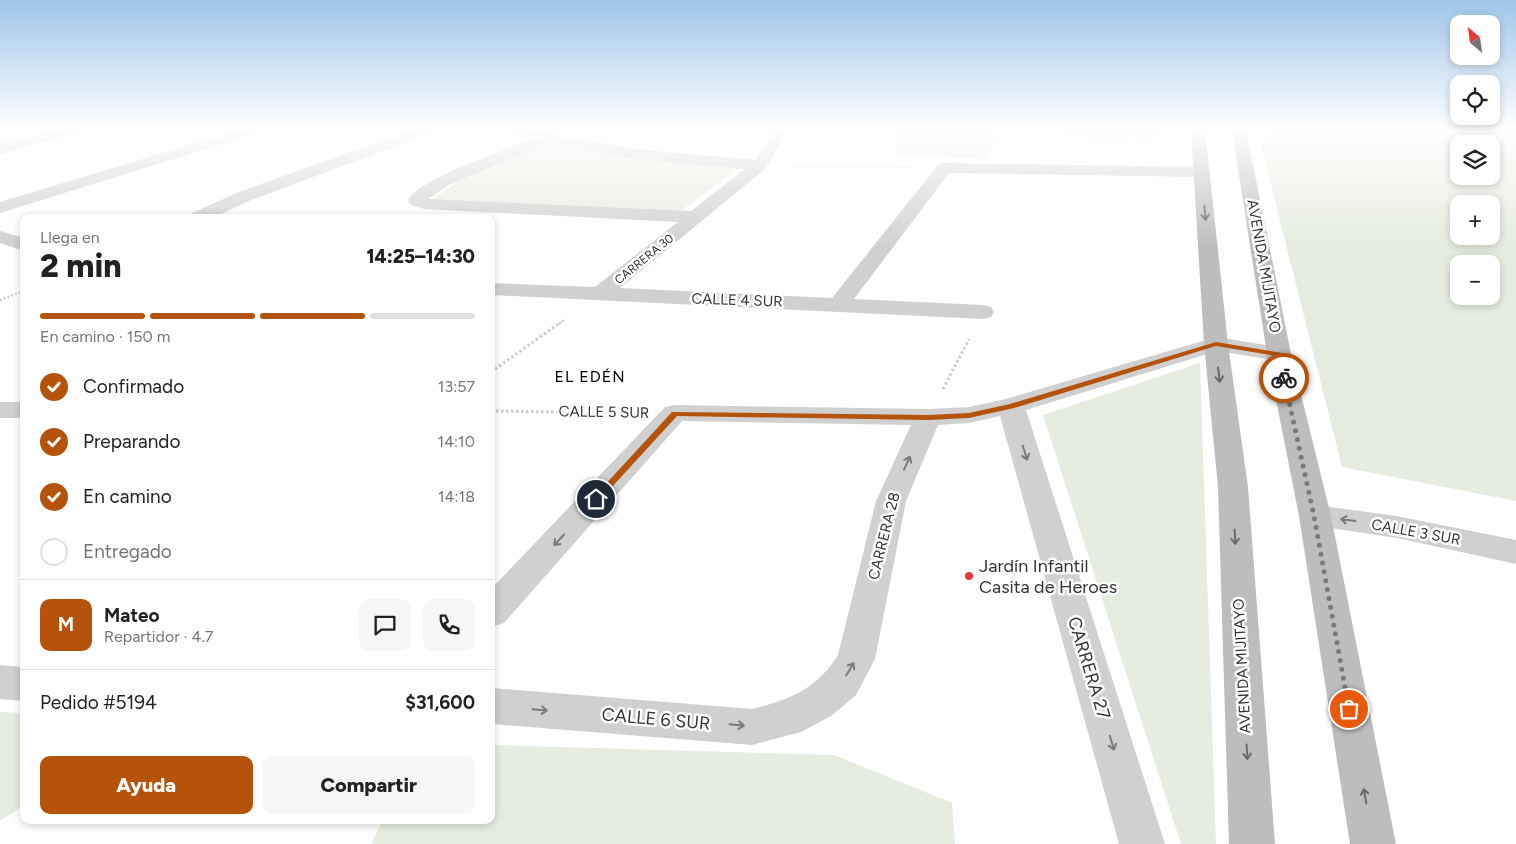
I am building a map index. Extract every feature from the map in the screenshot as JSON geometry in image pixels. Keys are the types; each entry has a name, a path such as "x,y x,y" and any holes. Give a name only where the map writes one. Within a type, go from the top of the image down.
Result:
{"main road":[{"name":"AVENIDA MIJITAYO","path":"1246,169 1279,354 1314,516 1373,844"},
{"name":"AVENIDA MIJITAYO","path":"1202,172 1216,344 1232,486 1252,844"}],"street":[{"path":"0,208 126,169"},
{"path":"206,214 245,196 318,169"},
{"path":"471,169 443,181 417,198 417,201 424,204 696,217"},
{"name":"CARRERA 30","path":"599,295 755,169"},
{"path":"839,304 943,169"},
{"path":"1033,169 1202,172"},
{"path":"0,236 20,244"},
{"name":"CALLE 4 SUR","path":"495,289 984,312"},
{"path":"495,609 675,414 928,417 969,415 1012,406 1216,344 1279,354"},
{"name":"CARRERA 27","path":"1012,406 1142,844"},
{"path":"0,410 20,410"},
{"name":"CARRERA 28","path":"817,704 842,683 856,659 891,501 928,417"},
{"name":"CALLE 3 SUR","path":"1314,516 1396,526 1516,552"},
{"path":"0,682 20,684"},
{"name":"CALLE 6 SUR","path":"495,706 752,727 787,719 817,704"}],"path":[{"path":"0,300 20,292"},
{"name":"CARRERA 30","path":"495,369 599,295"},
{"path":"928,417 984,312"},
{"name":"CALLE 5 SUR","path":"495,411 675,414"}],"shaded area":[{"path":"486,169 737,169 677,214 429,202 457,182"},
{"path":"1267,169 1450,169 1450,185 1500,185 1500,169 1516,169 1516,501 1342,467"},
{"path":"1200,363 1216,844 1181,844 1043,415"},
{"path":"0,712 20,713 20,808 0,821"},
{"path":"495,745 834,755 952,803 955,844 371,844 381,824 495,824"}],"way so far":[{"path":"1284,378 1314,516 1349,709"}],"place":[{"name":"Jardín Infantil Casita de Heroes","path":"969,576"}],"district":[{"name":"EL EDÉN","path":"590,376"}],"route":[{"path":"596,499 675,414 928,417 969,415 1012,406 1216,344 1279,354 1284,378"}]}
